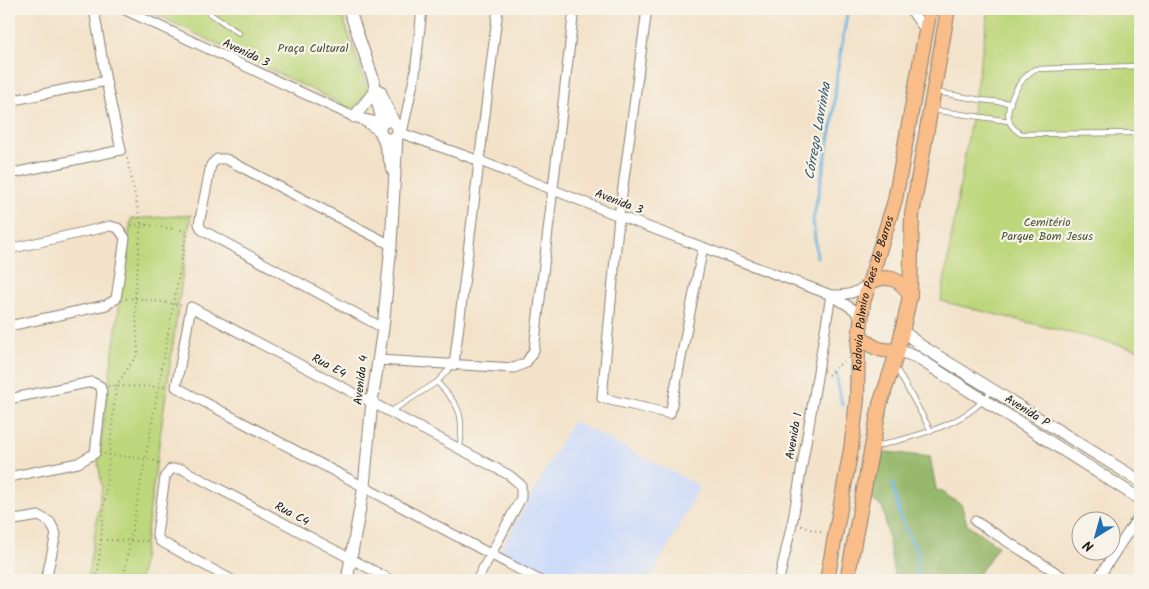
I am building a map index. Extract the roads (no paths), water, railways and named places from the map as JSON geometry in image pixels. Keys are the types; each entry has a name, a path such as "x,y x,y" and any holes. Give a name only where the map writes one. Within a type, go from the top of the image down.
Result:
{"main road":[{"name":"Rodovia Palmiro Paes de Barros","path":"827,580 851,449 857,400 859,342 863,303 895,200 930,9"},
{"name":"Rodovia Palmiro Paes de Barros","path":"847,580 880,404 896,357 910,296 912,215 948,9"},
{"path":"869,283 876,279 892,279 900,282 910,296"},
{"path":"859,342 887,351 896,357"}],"street":[{"path":"9,174 121,150 106,81 94,9"},
{"name":"Avenida 3","path":"123,9 356,117 480,161 619,216 831,295"},
{"name":"Avenida 4","path":"347,580 364,486 391,245 396,183 390,130 382,94 375,86 349,9"},
{"path":"390,130 415,74 422,9"},
{"path":"454,365 498,9"},
{"path":"378,360 514,368 526,363 534,350 574,9"},
{"path":"647,9 619,216 602,398 670,414 703,247"},
{"path":"910,9 926,31"},
{"path":"9,101 106,81"},
{"path":"356,117 375,86"},
{"path":"382,328 202,230 200,224 211,165 217,159 226,159 391,245"},
{"path":"9,249 110,226 118,228 125,238 116,299 106,305 9,326"},
{"path":"831,295 850,295 856,293 869,283"},
{"path":"831,295 847,305 861,318"},
{"name":"Avenida 1","path":"778,580 792,523 831,295"},
{"name":"Rua E4","path":"364,486 176,387 191,307 460,448 509,475 522,485 521,498 490,554"},
{"name":"Avenida P","path":"902,331 920,345 1140,481"},
{"name":"Avenida P","path":"896,357 916,357 1140,499"},
{"path":"9,399 92,382 100,386 102,392 95,453 78,462 9,477"},
{"name":"Rua C4","path":"232,580 164,544 157,534 165,476 171,469 182,469 391,580"},
{"path":"364,486 539,580"},
{"path":"1097,580 1140,514"},
{"path":"9,520 39,516 50,522 56,534 46,580"},
{"path":"975,521 1068,580"},
{"path":"477,580 490,554"}],"lane":[{"path":"203,9 239,33"},
{"path":"1140,66 1035,70 1028,74 1019,84 1011,103 1009,121 1013,128 1021,134 1140,133"},
{"path":"933,92 1011,103"},
{"path":"930,110 1009,121"},
{"path":"896,357 931,431"},
{"path":"390,412 436,382 454,365"},
{"path":"436,382 452,399 461,415 460,448"},
{"path":"871,448 931,431 951,423 984,400 992,390"}],"waterway":[{"name":"Córrego Lavrinha","path":"817,257 813,220 833,121 837,73 848,9"},
{"name":"Córrego Lavrinha","path":"836,373 842,405"},
{"name":"Córrego Lavrinha","path":"892,483 901,519 917,551 918,580"}],"park label":[{"name":"Praça Cultural","path":"313,48"},
{"name":"Cemitério Parque Bom Jesus","path":"1047,229"}]}
